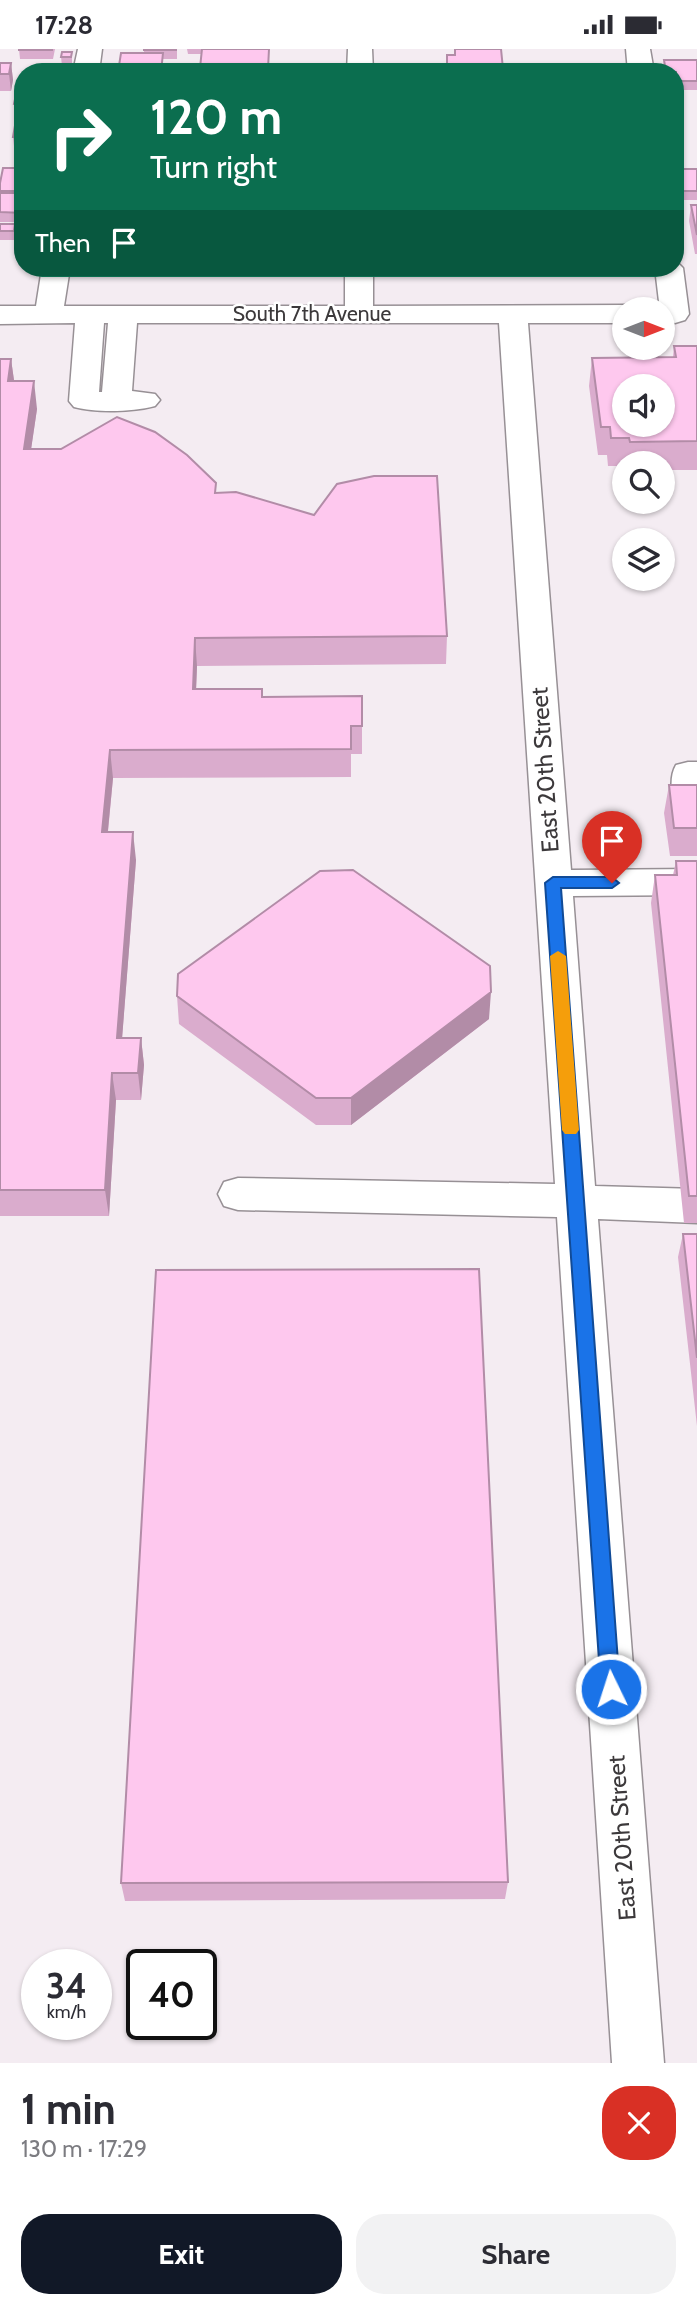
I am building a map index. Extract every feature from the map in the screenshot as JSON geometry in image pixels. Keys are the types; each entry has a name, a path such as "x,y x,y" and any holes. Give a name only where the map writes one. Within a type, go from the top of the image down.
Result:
{"street":[{"path":"49,315 55,277"},
{"path":"359,277 359,314"},
{"path":"671,277 679,314"},
{"name":"East 20th Street","path":"513,314 638,2063"},
{"name":"South 7th Avenue","path":"0,315 612,314"},
{"path":"90,315 84,401 131,400 123,315"},
{"path":"694,813 688,775 697,774"},
{"path":"553,883 697,882"},
{"path":"238,1194 697,1206"}],"building":[{"path":"52,49 52,50 19,50"},
{"path":"176,49 176,50 144,50"},
{"path":"202,49 269,49 268,63 201,63"},
{"path":"455,49 501,49 502,63 447,63 447,55 455,55"},
{"path":"62,52 72,52 71,57 61,57"},
{"path":"121,53 163,53 162,63 119,63"},
{"path":"664,60 697,60 697,81 684,81 684,63 664,63"},
{"path":"0,63 11,63 9,74 0,74"},
{"path":"3,168 14,168 14,191 0,191"},
{"path":"684,169 697,169 697,191 684,191"},
{"path":"0,193 14,193 14,213 0,212"},
{"path":"691,205 697,205 697,235"},
{"path":"0,224 14,224 14,231 0,231"},
{"path":"676,346 697,346 697,441 630,442 629,438 611,438 610,427 601,427 592,358 612,358 612,361 676,361"},
{"path":"0,359 11,359 8,381 34,381 24,449 61,449 117,417 155,432 187,455 216,483 215,493 236,492 314,515 337,484 374,476 437,476 447,636 195,638 193,689 262,689 262,697 362,696 362,726 351,726 351,749 110,750 102,832 133,832 117,1038 141,1038 138,1073 112,1073 105,1190 0,1190"},
{"path":"669,785 697,785 697,828 674,828"},
{"path":"676,861 697,861 697,1196 689,1196 655,875 677,875"},
{"path":"353,870 490,966 491,992 351,1098 316,1098 177,996 178,974 320,871"},
{"path":"683,1234 697,1234 697,1358"},
{"path":"479,1269 508,1882 121,1883 156,1270"}],"slow traffic":[{"path":"558,956 571,1130"}],"route":[{"path":"611,1689 553,883 612,883"}]}
